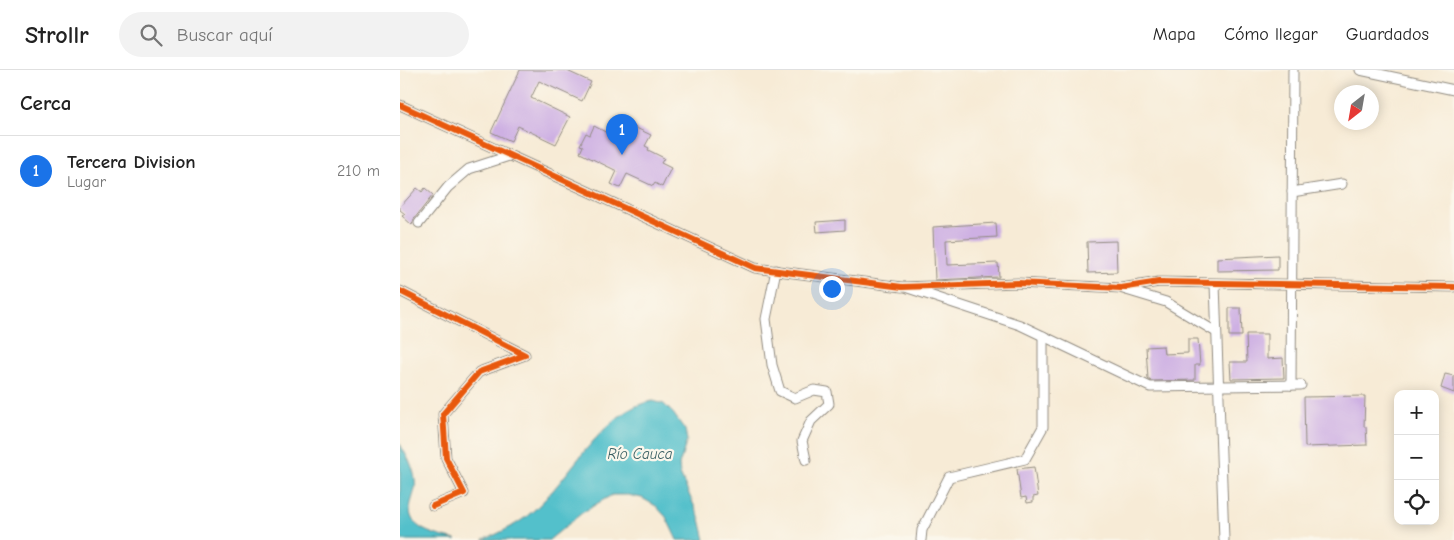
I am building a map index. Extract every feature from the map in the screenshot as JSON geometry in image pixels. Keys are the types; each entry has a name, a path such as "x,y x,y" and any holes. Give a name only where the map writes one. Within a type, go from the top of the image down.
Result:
{"street":[{"path":"902,286 1020,325 1150,386 1296,385 1291,284 1293,70"},
{"path":"1360,70 1454,90"},
{"path":"400,105 755,268 902,286 1018,283 1121,288 1160,282 1454,287"},
{"path":"419,222 448,187 469,170 509,156"},
{"path":"1292,192 1342,184"},
{"path":"776,270 766,319 772,365 780,391 795,398 814,390 826,392 829,404 811,421 802,441 806,460"},
{"path":"1215,284 1224,540"},
{"path":"1121,288 1166,302 1216,332"},
{"path":"400,291 525,355 479,372 443,414 446,458 464,493 433,506"},
{"path":"921,540 922,530 949,477 1025,459 1043,427 1043,336"}],"water":[{"name":"Río Cauca","path":"653,401 664,404 685,430 687,440 679,465 680,474 700,519 705,540 677,540 666,517 656,506 642,498 628,495 612,495 582,513 549,540 483,540 522,520 546,498 603,431 635,406"},
{"path":"400,444 414,475 415,488 410,510 411,517 421,528 456,540 400,540"}],"building":[{"path":"520,70 565,70 591,82 582,101 539,81 531,98 570,117 556,144 518,126 511,141 491,132"},
{"path":"594,126 623,141 626,136 629,138 634,127 651,135 645,146 649,148 648,150 664,158 661,163 671,168 662,187 655,183 653,186 627,174 620,188 611,184 617,171 580,153 583,146 580,145 586,133 590,135"},
{"path":"417,188 422,192 425,188 433,195 414,219 412,225 402,216 405,214 400,210 400,207"},
{"path":"845,220 845,230 817,232 816,222"},
{"path":"996,223 997,237 946,240 947,265 998,263 999,277 935,280 933,227"},
{"path":"1116,241 1117,272 1088,273 1087,242"},
{"path":"1278,255 1278,270 1217,271 1217,258"},
{"path":"1229,308 1241,308 1242,336 1229,336"},
{"path":"1246,334 1267,334 1267,359 1283,358 1284,378 1231,379 1230,362 1247,362"},
{"path":"1188,339 1198,339 1200,365 1195,365 1195,380 1151,381 1148,379 1146,347 1163,346 1164,354 1188,353"},
{"path":"1445,374 1454,376 1454,393 1441,388"},
{"path":"1365,396 1364,427 1366,427 1367,445 1305,447 1304,397"},
{"path":"1034,467 1038,496 1033,497 1033,502 1027,503 1026,497 1021,498 1017,469"}],"cycle path":[{"path":"400,105 755,268 902,287 1018,283 1121,288 1159,282 1454,287"},
{"path":"400,291 525,355 479,372 443,414 446,458 464,493 433,506"}],"place":[{"name":"Tercera Division","path":"622,155"}]}
